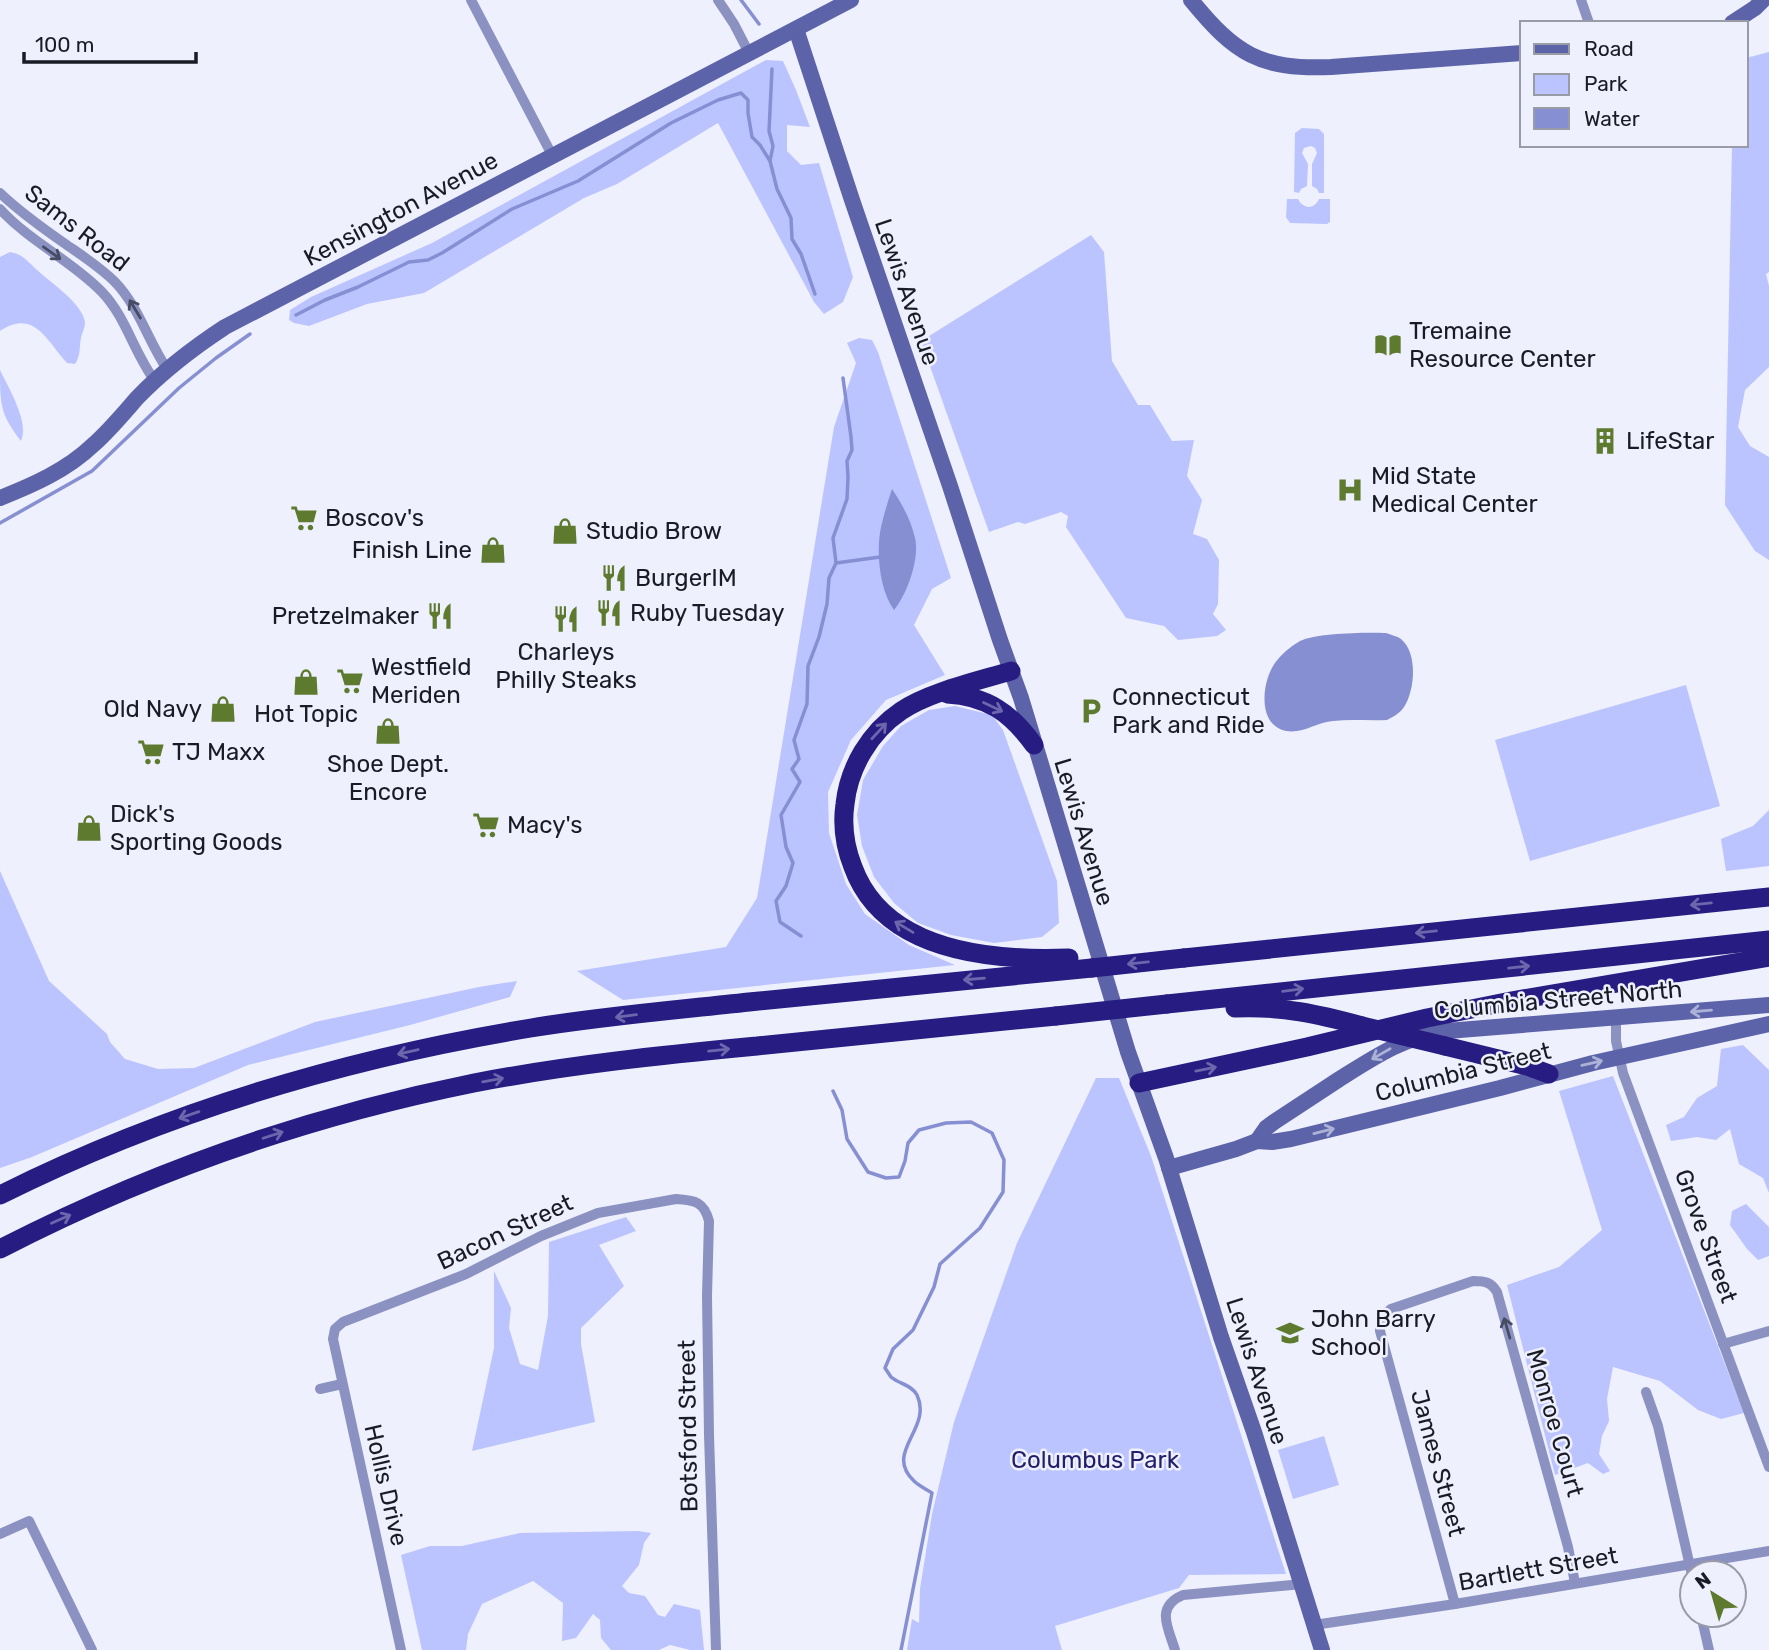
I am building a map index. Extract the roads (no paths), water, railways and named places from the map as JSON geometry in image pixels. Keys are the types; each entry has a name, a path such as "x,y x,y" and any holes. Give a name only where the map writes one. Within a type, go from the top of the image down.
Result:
{"highway":[{"path":"1011,671 939,694 912,705 890,719 870,741 858,760 847,792 844,815 846,840 854,871 862,888 879,909 894,921 943,945 1041,966"},
{"path":"939,694 967,696 1000,709 1016,722 1034,745"},
{"path":"0,1195 92,1152 188,1115 307,1078 505,1032 1041,966 1074,959 1092,968 1769,897"},
{"path":"0,1249 83,1209 223,1152 301,1126 440,1090 501,1078 640,1059 1173,1005 1321,986 1769,940"},
{"path":"1139,1083 1536,996 1769,957"},
{"path":"1173,1005 1193,1010 1247,1007 1314,1013 1527,1066 1549,1074"}],"main road":[{"name":"Kensington Avenue","path":"0,498 42,481 92,447 167,369 225,327 851,0"},
{"path":"1191,0 1230,42 1265,61 1285,66 1331,67 1520,53"},
{"path":"1735,21 1763,0"},
{"name":"Lewis Avenue","path":"796,29 1023,704 1128,1052 1170,1168 1322,1650"},
{"name":"Columbia Street North","path":"1257,1141 1266,1128 1284,1115 1373,1058 1413,1038 1447,1031 1769,1005"},
{"name":"Columbia Street","path":"1170,1168 1257,1141 1292,1139 1618,1057 1769,1024"}],"street":[{"path":"471,0 552,155"},
{"path":"718,0 749,53"},
{"path":"1581,0 1587,21"},
{"name":"Sams Road","path":"0,193 36,223 99,267 116,283 140,317 167,369"},
{"name":"Sams Road","path":"0,209 26,235 89,279 104,294 116,309 155,381"},
{"name":"Grove Street","path":"1616,1018 1618,1057 1625,1078 1769,1467"},
{"name":"Bacon Street","path":"335,1329 343,1322 466,1274 541,1236 598,1213 676,1199 699,1203"},
{"name":"Botsford Street","path":"699,1203 706,1211 709,1230 709,1421 716,1650"},
{"name":"James Street","path":"1455,1604 1380,1331 1380,1321 1391,1309 1473,1281 1485,1281"},
{"name":"Monroe Court","path":"1485,1281 1492,1284 1497,1292 1576,1583"},
{"name":"Hollis Drive","path":"335,1329 332,1339 401,1650"},
{"path":"1723,1344 1769,1331"},
{"path":"320,1389 342,1384"},
{"path":"1646,1392 1658,1426 1688,1559"},
{"path":"0,1534 29,1521 92,1650"},
{"name":"Bartlett Street","path":"1734,1559 1769,1550"},
{"name":"Bartlett Street","path":"1314,1625 1576,1583 1678,1571"},
{"path":"1175,1650 1165,1611 1175,1599 1183,1595 1303,1584"},
{"path":"1704,1629 1709,1650"}],"water":[{"path":"892,489 909,519 916,546 911,576 894,610 885,592 879,558 881,527"},
{"path":"1386,633 1401,639 1412,662 1411,691 1404,707 1396,715 1387,720 1327,722 1292,731 1276,727 1269,719 1265,699 1269,676 1279,658 1300,641 1318,636"}],"waterway":[{"path":"741,0 759,24"},
{"path":"772,69 769,131 773,146 770,161 777,189 791,218 792,239 801,254 815,294"},
{"path":"296,315 409,262 428,260 442,253 512,209 578,181 671,123 718,100 741,93 748,100 752,137 770,161"},
{"path":"0,523 92,471 179,388 250,334"},
{"path":"801,936 780,922 776,901 786,886 793,863 786,847 781,815 800,782 792,769 799,759 794,740 807,704 808,666 819,637 827,604 829,578 836,563 833,538 847,499 847,461 852,450 843,378"},
{"path":"836,563 880,557"},
{"path":"833,1091 842,1110 847,1139 868,1172 886,1178 899,1177 908,1143 919,1130 946,1123 971,1122 992,1133 1004,1160 1003,1192 980,1228 940,1264 934,1287 913,1330 893,1349 885,1368 891,1377 917,1395 919,1419 904,1460 906,1470 914,1481 932,1493 901,1650"}],"place":[{"name":"Tremaine Resource Center","path":"1388,345"},
{"name":"LifeStar","path":"1605,441"},
{"name":"Mid State Medical Center","path":"1350,490"},
{"name":"Boscov's","path":"304,518"},
{"name":"Studio Brow","path":"565,531"},
{"name":"Finish Line","path":"493,550"},
{"name":"BurgerIM","path":"614,578"},
{"name":"Ruby Tuesday","path":"609,613"},
{"name":"Pretzelmaker","path":"440,616"},
{"name":"Charleys Philly Steaks","path":"566,619"},
{"name":"Westfield Meriden","path":"350,681"},
{"name":"Hot Topic","path":"306,682"},
{"name":"Old Navy","path":"223,709"},
{"name":"Connecticut Park and Ride","path":"1091,711"},
{"name":"Shoe Dept. Encore","path":"388,731"},
{"name":"TJ Maxx","path":"151,752"},
{"name":"Macy's","path":"486,825"},
{"name":"Dick's Sporting Goods","path":"89,828"},
{"name":"John Barry School","path":"1290,1333"}],"park label":[{"name":"Columbus Park","path":"1095,1460"}]}
